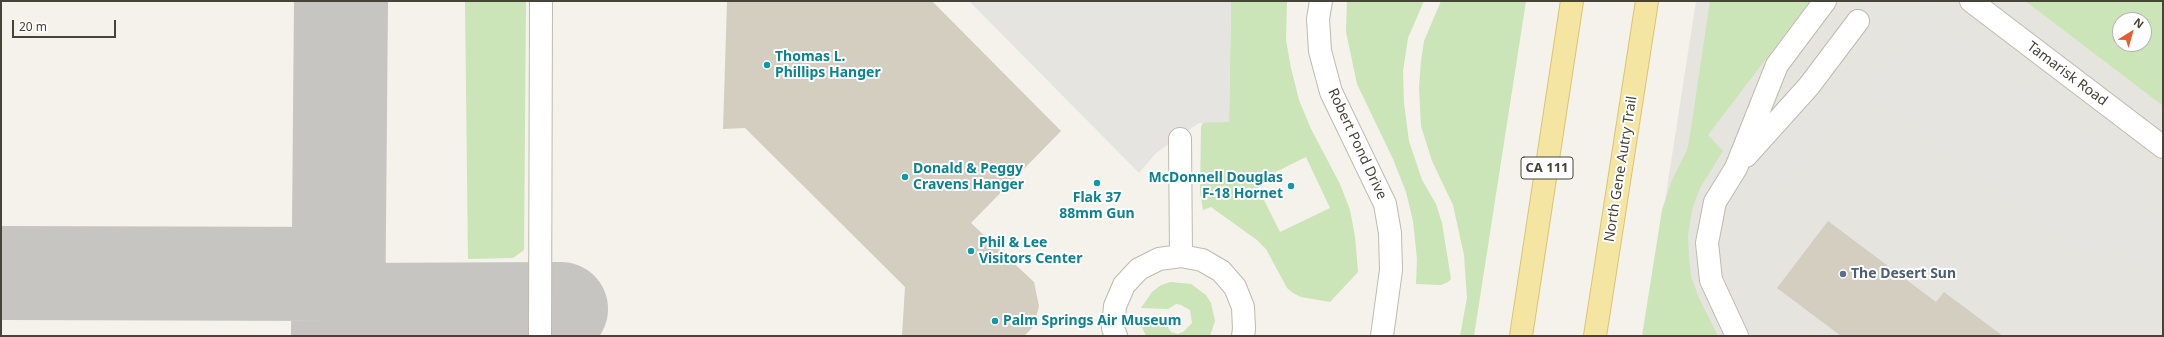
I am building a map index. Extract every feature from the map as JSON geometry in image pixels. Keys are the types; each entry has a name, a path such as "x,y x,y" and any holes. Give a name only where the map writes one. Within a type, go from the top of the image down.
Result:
{"main road":[{"name":"CA 111","path":"1521,336 1572,1"},
{"name":"North Gene Autry Trail","path":"1595,336 1647,1"}],"street":[{"path":"540,336 541,1"},
{"name":"Robert Pond Drive","path":"1320,1 1318,19 1320,51 1332,92 1385,204 1390,233 1392,270 1382,336"},
{"path":"1736,168 1777,65 1825,1"},
{"name":"Tamarisk Road","path":"1971,1 2163,147"},
{"path":"1737,336 1711,280 1706,243 1715,202 1736,168 1809,86 1858,21"},
{"path":"1180,139 1181,256"},
{"path":"1116,336 1114,328 1115,306 1124,285 1139,269 1159,259 1181,256 1202,260 1221,271 1235,287 1243,307 1244,329 1242,336"}],"shaded area":[{"path":"969,1 1231,1 1229,122 1199,123 1156,153 1139,173"},
{"path":"1696,1 2025,1 2163,106 2163,336 1644,336"},
{"path":"1928,14 2155,188 2140,209 2151,218 2163,203 2163,279 2115,242 2098,263 1870,90"},
{"path":"1809,86 1841,110 1777,194 1738,164"}],"green space":[{"path":"465,1 526,1 524,250 513,258 468,259"},
{"path":"1231,1 1287,1 1286,40 1299,100 1311,129 1340,184 1350,210 1355,237 1358,272 1330,302 1301,297 1293,293 1287,288 1266,249 1257,240 1211,207 1203,210 1200,192 1201,127 1203,122 1229,121","holes":["1306,157 1330,208 1280,232 1255,182"]},
{"path":"1347,1 1424,1 1408,38 1403,71 1404,103 1409,141 1422,180 1436,204 1442,223 1451,279 1441,285 1416,284 1417,259 1413,221 1406,192 1393,159 1357,84 1346,32"},
{"path":"1441,1 1526,1 1474,336 1460,336 1467,298 1464,255 1453,205 1432,161 1421,126 1419,87 1424,41"},
{"path":"1710,1 1810,1 1708,135 1723,151 1700,188 1692,209 1688,236 1689,257 1691,276 1698,296 1718,336 1642,336 1662,210 1672,180 1687,150"},
{"path":"2025,1 2163,1 2163,106"},
{"path":"1171,282 1191,284 1206,295 1211,303 1215,321 1210,336 1146,336 1141,325 1167,326 1171,332 1178,334 1183,332 1192,323 1190,310 1181,305 1176,304 1168,309 1141,308 1152,292 1161,285"}],"building":[{"name":"Donald & Peggy Cravens Hanger","path":"727,1 932,1 1061,131 971,223 1034,282 1039,306 1034,326 1024,336 902,336 905,287 745,128 723,129"},
{"name":"The Desert Sun","path":"1828,221 1936,302 1944,292 2003,336 1841,336 1777,288"}],"taxiway":[{"path":"338,336 341,1"},
{"path":"1,273 339,274"},
{"path":"339,310 561,309"}],"place":[{"name":"Thomas L. Phillips Hanger","path":"767,65"},
{"name":"Donald & Peggy Cravens Hanger","path":"905,177"},
{"name":"Flak 37 88mm Gun","path":"1097,183"},
{"name":"McDonnell Douglas F-18 Hornet","path":"1291,186"},
{"name":"Phil & Lee Visitors Center","path":"971,251"},
{"name":"The Desert Sun","path":"1843,274"},
{"name":"Palm Springs Air Museum","path":"995,321"}]}
